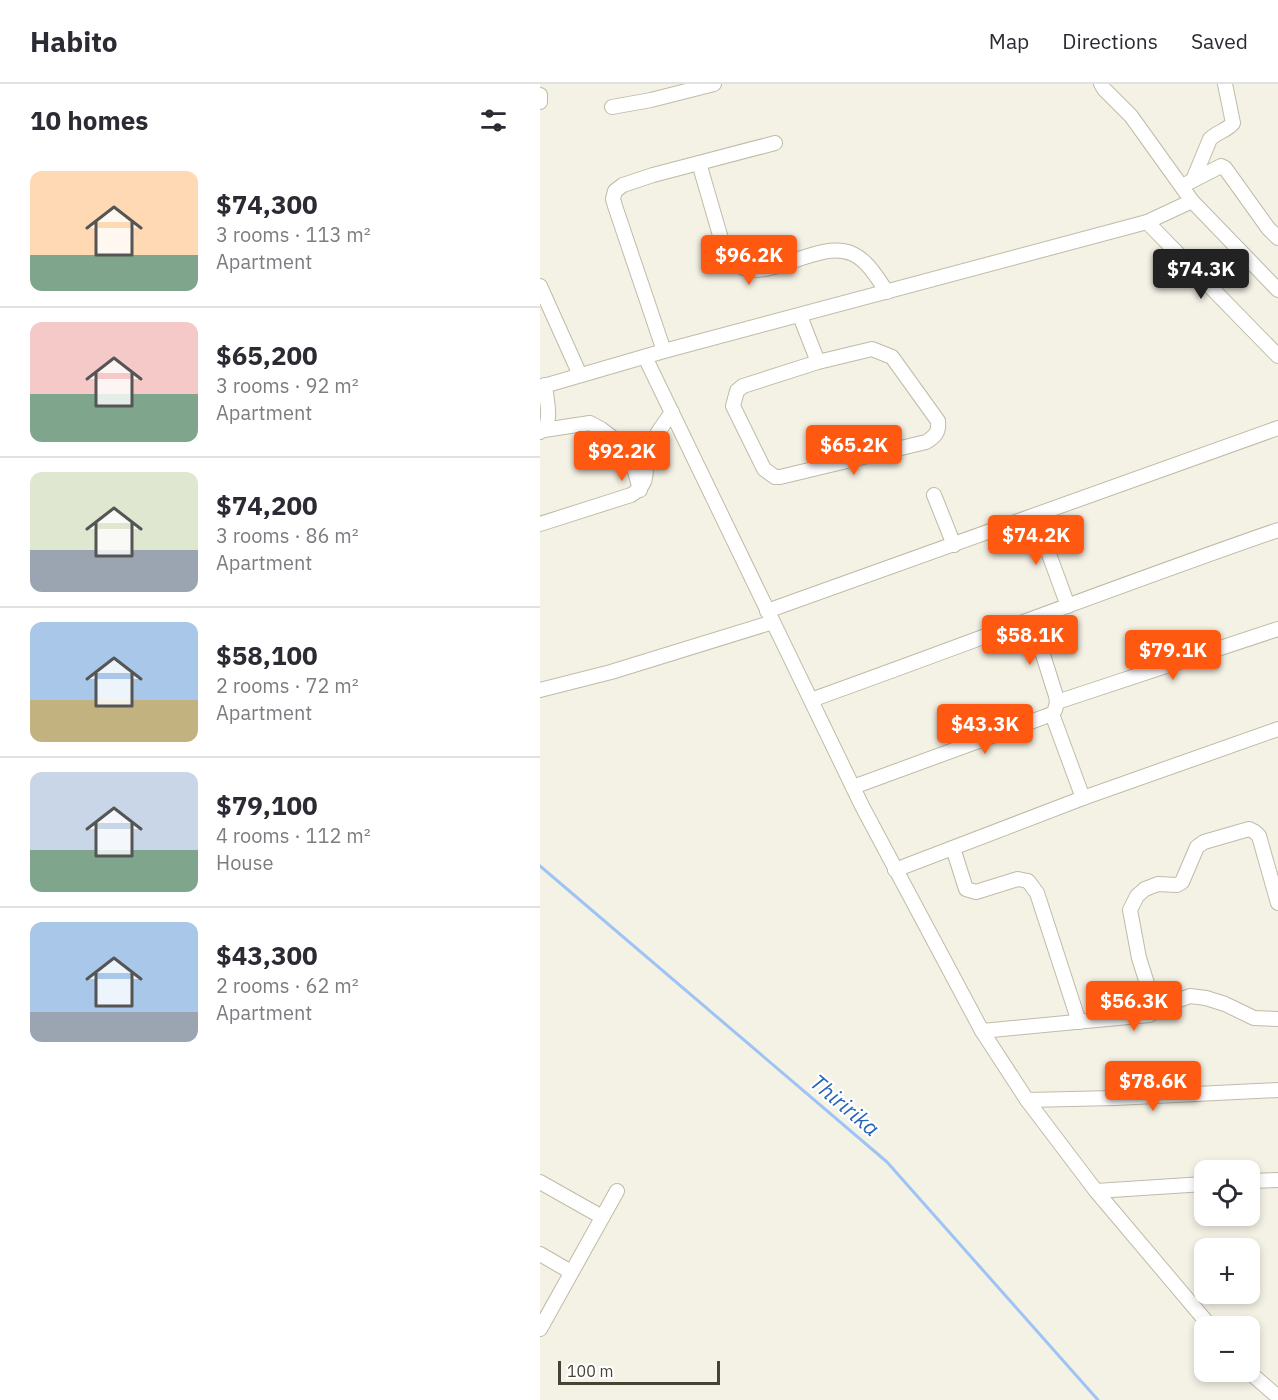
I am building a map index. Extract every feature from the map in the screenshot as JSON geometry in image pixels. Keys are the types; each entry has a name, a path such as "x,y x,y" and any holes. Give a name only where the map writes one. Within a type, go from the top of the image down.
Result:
{"street":[{"path":"612,107 714,84"},
{"path":"1101,84 1187,183 1192,201 1278,290"},
{"path":"1187,183 1210,140 1215,134 1230,127 1233,123 1225,84"},
{"path":"540,95 540,102"},
{"path":"664,351 613,199 615,191 623,185 653,175 775,143"},
{"path":"699,163 724,249 730,259 742,268 753,271 783,265 829,251 845,252 859,257 887,292"},
{"path":"1187,183 1218,166 1225,168 1268,228 1278,238"},
{"path":"542,431 549,424 543,386 664,351 1147,222 1192,201"},
{"path":"1147,222 1278,356"},
{"path":"540,286 580,375"},
{"path":"800,316 818,362"},
{"path":"872,349 892,357 938,421 939,430 926,442 780,477 770,474 764,469 733,406 734,397 743,386 818,362 872,349"},
{"path":"645,357 895,870 982,1031 1027,1100 1096,1191 1202,1316"},
{"path":"540,524 631,495 640,490 645,482 649,450 672,412"},
{"path":"542,431 590,423 601,429 621,444 632,460 640,490"},
{"path":"540,690 611,672 770,617 954,544 1278,428"},
{"path":"934,495 954,544"},
{"path":"1035,516 1068,606"},
{"path":"811,700 1278,530"},
{"path":"1032,620 1055,708 1083,798"},
{"path":"854,787 1055,708 1278,629"},
{"path":"895,870 1083,798 1278,729"},
{"path":"1156,1012 1139,958 1130,910 1137,896 1145,889 1158,884 1177,885 1182,882 1197,847 1204,842 1249,830 1259,836 1278,903"},
{"path":"953,848 966,889 976,892 1018,879 1028,881 1037,893 1080,1022"},
{"path":"982,1031 1149,1015 1190,996 1206,998 1254,1018 1278,1019"},
{"path":"1027,1100 1278,1090"},
{"path":"1260,1181 1278,1180"},
{"path":"540,1182 602,1217"},
{"path":"1096,1191 1194,1185"},
{"path":"540,1329 616,1191"},
{"path":"540,1254 571,1272"},
{"path":"1260,1381 1277,1396"}],"waterway":[{"name":"Thiririka","path":"540,866 887,1162 1098,1400"}]}
